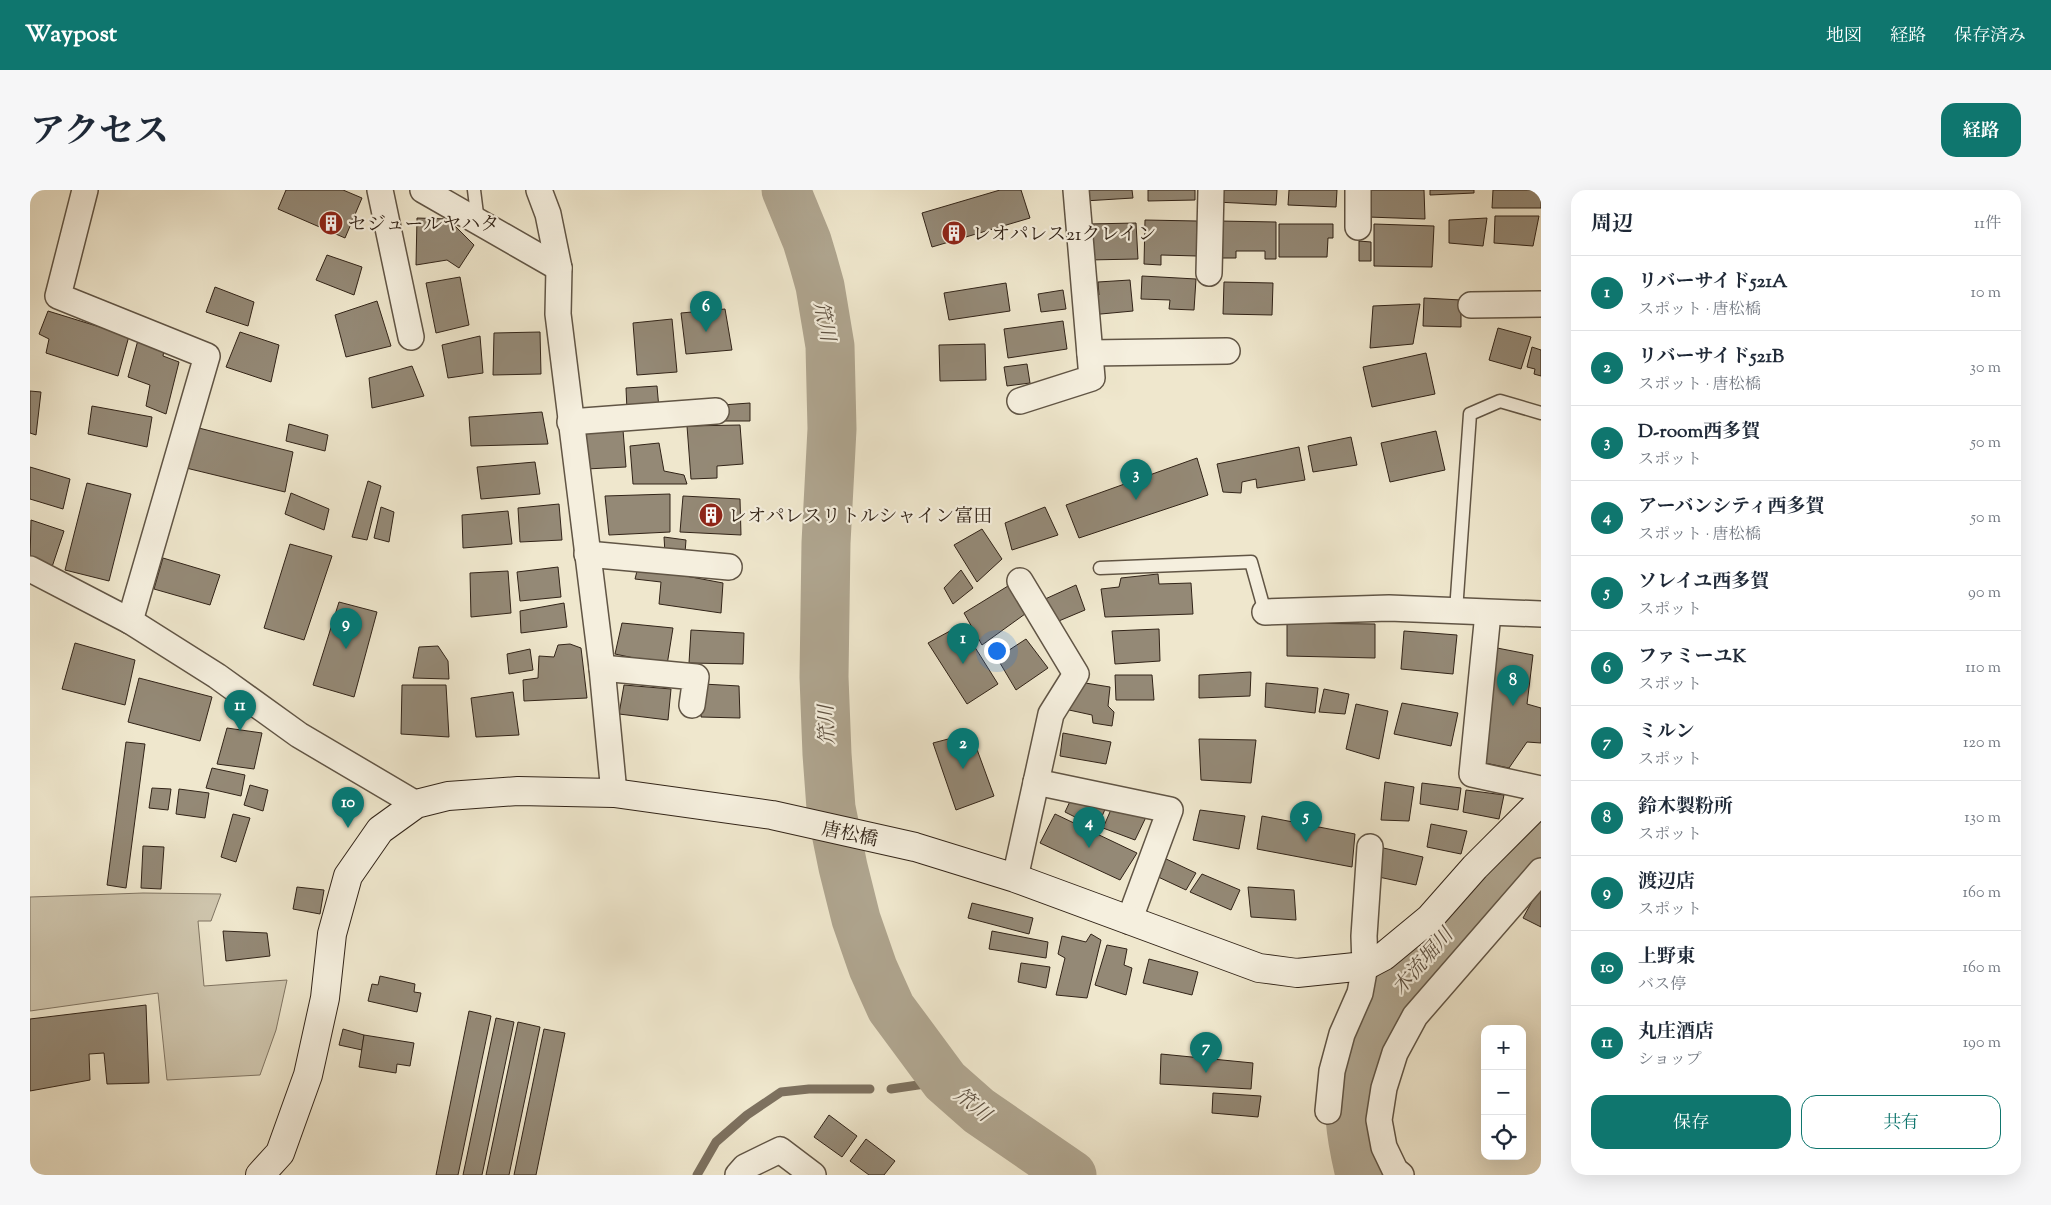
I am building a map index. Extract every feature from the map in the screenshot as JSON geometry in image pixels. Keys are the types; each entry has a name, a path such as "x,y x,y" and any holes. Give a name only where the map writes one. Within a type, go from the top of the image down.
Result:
{"street":[{"path":"86,190 58,296 207,356 130,621"},
{"path":"380,190 410,337"},
{"path":"423,190 559,268"},
{"path":"538,190 548,214 559,268 558,314 602,668 614,793"},
{"path":"1020,401 1092,378 1076,190"},
{"path":"1209,273 1212,190"},
{"path":"1358,190 1358,227"},
{"path":"1471,305 1541,304"},
{"path":"1090,354 1227,351"},
{"path":"570,422 716,411"},
{"path":"587,554 729,567"},
{"path":"30,569 130,621 218,676 299,735 416,804 380,830 348,876 332,934 325,998 308,1075 280,1153 260,1175"},
{"path":"1015,878 1051,714 1076,674 1020,581"},
{"path":"1265,612 1389,608 1541,614"},
{"path":"1488,613 1472,774 1541,789"},
{"path":"602,668 696,677 692,706"},
{"path":"1036,782 1170,810 1129,921"},
{"name":"唐松橋","path":"416,804 448,796 518,791 614,793 772,814 915,847 1015,878 1259,968 1297,973 1365,966"},
{"path":"1365,966 1384,956 1430,918 1475,867 1541,802"},
{"path":"1328,1111 1335,1062 1342,1034 1360,993 1365,966 1364,936 1370,847"},
{"path":"1401,1175 1395,1170 1384,1147 1379,1120 1384,1088 1395,1053 1415,1016 1541,871"},
{"path":"738,1175 745,1168 780,1150 813,1175"}],"lane":[{"path":"474,190 478,222"},
{"path":"1456,611 1470,414 1500,401 1541,413"},
{"path":"1100,568 1251,562 1265,612"}],"shaded area":[{"path":"143,893 221,894 211,921 198,921 204,986 287,980 276,1030 260,1075 167,1080 158,993 30,1011 30,897"}],"building":[{"name":"セジュールヤハタ","path":"286,190 343,190 362,198 345,238 278,209"},
{"name":"レオパレス21クレイン","path":"1000,190 1021,190 1030,218 932,247 922,213"},
{"path":"1083,190 1132,190 1133,198 1084,201"},
{"path":"1148,190 1195,190 1195,200 1148,201"},
{"path":"1217,190 1277,190 1276,205 1216,202"},
{"path":"1289,190 1337,190 1336,207 1288,205"},
{"path":"1370,190 1424,190 1425,219 1368,217"},
{"path":"1430,190 1474,190 1474,193 1430,195"},
{"path":"1493,190 1541,190 1541,208 1492,208"},
{"path":"1495,216 1539,216 1533,246 1494,243"},
{"path":"417,218 448,219 474,245 459,268 447,260 416,265"},
{"path":"1487,218 1483,246 1449,243 1449,220"},
{"path":"1145,220 1197,221 1197,256 1161,255 1161,265 1144,264"},
{"path":"1219,221 1276,222 1276,259 1265,259 1265,251 1236,251 1236,258 1219,258"},
{"path":"1136,223 1138,259 1088,260 1088,224"},
{"path":"1279,224 1333,224 1333,238 1328,238 1327,257 1279,257"},
{"path":"1374,224 1434,226 1432,267 1374,266"},
{"path":"1359,241 1371,242 1371,261 1359,261"},
{"path":"327,255 362,267 354,295 316,280"},
{"path":"1142,276 1196,279 1194,310 1169,309 1170,300 1141,299"},
{"path":"460,277 469,325 436,333 426,283"},
{"path":"1130,280 1133,311 1090,315 1089,295 1099,295 1098,282"},
{"path":"1224,282 1273,283 1272,315 1223,314"},
{"path":"1006,283 1010,311 949,320 944,293"},
{"path":"215,287 254,302 248,326 206,312"},
{"path":"1063,290 1066,309 1041,312 1038,294"},
{"path":"1424,298 1461,300 1461,327 1423,326"},
{"path":"377,301 391,346 346,357 335,315"},
{"path":"1420,304 1413,344 1370,348 1373,306"},
{"path":"725,309 732,350 686,354 681,313"},
{"path":"48,311 129,336 118,376 46,353 49,339 39,334"},
{"path":"672,319 677,372 637,375 633,323"},
{"path":"1063,321 1067,349 1008,358 1004,329"},
{"path":"1498,328 1531,337 1521,369 1489,360"},
{"path":"240,332 279,345 271,382 226,367"},
{"path":"540,332 541,374 493,375 494,333"},
{"path":"480,336 483,373 448,378 442,345"},
{"path":"138,340 164,350 163,356 179,362 166,414 146,406 150,385 128,377"},
{"path":"985,344 986,380 940,381 939,345"},
{"path":"1532,347 1541,350 1541,376 1534,374 1535,369 1527,367"},
{"path":"1426,353 1435,394 1372,407 1363,367"},
{"path":"1027,364 1030,383 1007,386 1004,367"},
{"path":"412,366 424,396 372,408 369,378"},
{"path":"657,386 659,409 627,410 626,388"},
{"path":"30,391 41,392 36,435 30,433"},
{"path":"750,403 750,421 723,421 722,405"},
{"path":"92,406 152,417 147,447 88,434"},
{"path":"542,412 548,444 471,446 469,417"},
{"path":"289,424 328,435 325,451 286,441"},
{"path":"740,425 743,464 717,466 717,478 691,479 687,426"},
{"path":"195,427 293,452 285,492 182,467"},
{"path":"623,430 626,467 586,469 583,434"},
{"path":"1436,431 1445,470 1390,482 1381,443"},
{"path":"1351,437 1357,465 1313,472 1308,446"},
{"path":"659,443 664,471 684,475 687,484 633,484 630,446"},
{"path":"1299,447 1305,480 1257,488 1256,479 1242,482 1241,493 1223,492 1217,464"},
{"path":"1197,458 1208,495 1079,538 1066,505"},
{"path":"535,462 540,494 481,499 477,467"},
{"path":"30,467 70,479 63,509 30,499"},
{"path":"368,481 381,486 367,540 352,537"},
{"path":"87,483 131,494 109,581 65,570"},
{"path":"291,493 329,509 324,530 285,514"},
{"path":"670,494 670,532 609,535 605,496"},
{"name":"レオパレスリトルシャイン富田","path":"683,496 740,499 741,535 680,532"},
{"path":"559,504 562,540 520,542 518,508"},
{"path":"381,507 394,512 389,542 374,538"},
{"path":"1045,507 1058,535 1012,550 1005,523"},
{"path":"508,511 512,544 463,548 462,515"},
{"path":"31,520 64,531 51,570 30,561"},
{"path":"982,529 1002,559 977,582 954,545"},
{"path":"664,537 686,540 685,553 665,553"},
{"path":"290,544 332,556 304,640 264,628"},
{"path":"163,558 220,575 210,605 154,589"},
{"path":"558,567 561,597 520,601 517,572"},
{"path":"638,567 723,583 721,613 659,604 661,582 635,579"},
{"path":"961,570 973,588 953,604 944,588"},
{"path":"508,571 511,613 471,617 470,573"},
{"path":"1158,574 1159,584 1191,583 1193,614 1105,617 1101,589 1119,587 1121,578"},
{"path":"1076,585 1085,610 1054,623 1043,600"},
{"path":"1008,586 1025,614 982,645 964,613"},
{"path":"339,602 377,612 354,697 313,685"},
{"path":"564,603 567,627 521,633 520,611"},
{"path":"622,623 673,628 667,665 615,654"},
{"path":"1287,623 1375,624 1375,658 1287,656"},
{"path":"961,625 998,684 967,704 928,643"},
{"path":"1159,629 1160,661 1115,664 1112,631"},
{"path":"691,630 744,633 743,664 689,663"},
{"path":"1404,631 1457,635 1453,674 1401,669"},
{"path":"1026,639 1048,668 1016,690 997,658"},
{"path":"75,643 135,660 125,705 62,689"},
{"path":"570,644 581,648 587,698 524,701 523,680 538,678 539,656 554,657 558,645"},
{"path":"438,646 448,661 449,679 413,678 419,647"},
{"path":"1492,647 1533,655 1527,704 1541,708 1541,743 1527,742 1509,768 1485,763 1492,702 1486,699"},
{"path":"530,649 533,670 509,674 507,654"},
{"path":"1251,672 1250,696 1199,698 1199,675"},
{"path":"1115,675 1152,675 1154,700 1116,700"},
{"path":"139,678 212,697 200,741 128,722"},
{"path":"1079,682 1110,687 1108,706 1114,712 1112,726 1093,723 1092,715 1069,710"},
{"path":"1266,683 1318,688 1315,713 1265,707"},
{"path":"703,684 739,686 740,718 701,717"},
{"path":"402,685 446,685 449,737 401,734"},
{"path":"624,685 671,689 668,720 619,714"},
{"path":"1324,689 1349,694 1345,714 1319,712"},
{"path":"513,692 519,735 476,737 471,698"},
{"path":"1402,703 1458,713 1451,746 1394,734"},
{"path":"1356,704 1388,711 1379,759 1346,749"},
{"path":"227,728 262,733 254,769 217,764"},
{"path":"971,733 994,796 956,810 933,743"},
{"path":"1063,733 1111,742 1106,764 1060,756"},
{"path":"1199,739 1256,740 1251,783 1201,780"},
{"path":"126,742 145,744 126,888 107,885"},
{"path":"212,768 245,775 241,796 206,788"},
{"path":"1385,782 1414,787 1409,821 1381,820"},
{"path":"1422,783 1461,788 1458,810 1420,804"},
{"path":"250,785 268,790 263,811 244,805"},
{"path":"152,788 171,789 168,810 149,808"},
{"path":"179,789 209,793 205,818 176,814"},
{"path":"1466,790 1504,795 1499,819 1463,812"},
{"path":"1073,795 1106,807 1097,828 1065,812"},
{"path":"1113,805 1147,815 1135,840 1103,828"},
{"path":"1200,810 1245,816 1239,849 1193,840"},
{"path":"233,814 250,818 236,862 221,857"},
{"path":"1055,814 1137,853 1120,880 1040,843"},
{"path":"1262,816 1355,834 1352,867 1257,849"},
{"path":"1431,824 1467,831 1461,854 1427,847"},
{"path":"143,846 164,847 161,889 141,888"},
{"path":"1379,847 1423,857 1416,885 1374,876"},
{"path":"1164,858 1196,873 1186,890 1154,875"},
{"path":"1202,874 1240,890 1231,910 1190,892"},
{"path":"1541,885 1541,927 1523,918"},
{"path":"297,887 324,890 320,914 293,909"},
{"path":"1248,887 1294,890 1296,920 1251,917"},
{"path":"972,903 1033,918 1029,934 968,918"},
{"path":"223,931 267,933 270,956 226,961"},
{"path":"992,931 1048,942 1046,958 989,949"},
{"path":"1091,934 1101,940 1087,998 1056,995 1065,958 1058,954 1062,936 1086,942"},
{"path":"1107,945 1127,949 1124,965 1132,968 1126,995 1095,985"},
{"path":"1149,959 1198,972 1192,995 1143,983"},
{"path":"1021,963 1050,967 1046,988 1018,982"},
{"path":"380,976 415,984 414,992 421,993 417,1012 368,1001 372,984 378,985"},
{"path":"146,1005 149,1083 107,1084 104,1053 89,1054 90,1080 30,1091 30,1019"},
{"path":"469,1011 491,1016 458,1175 436,1175"},
{"path":"496,1018 514,1022 482,1175 463,1175"},
{"path":"518,1022 540,1027 509,1175 486,1175"},
{"path":"343,1029 364,1035 362,1050 339,1045"},
{"path":"544,1029 565,1033 536,1175 514,1175"},
{"path":"364,1035 414,1043 410,1066 397,1064 396,1073 359,1067"},
{"path":"1161,1054 1253,1063 1251,1089 1160,1084"},
{"path":"1213,1093 1261,1096 1258,1117 1212,1113"},
{"path":"829,1115 857,1136 842,1157 814,1137"},
{"path":"866,1139 895,1161 884,1175 869,1175 850,1161"}],"waterway":[{"name":"笊川","path":"786,190 807,241 813,261 820,286 830,346 832,429 826,543 824,677 827,754 831,808 856,919 873,968 891,1008 945,1081 979,1111 1072,1175"},
{"name":"木流堀川","path":"1360,1175 1350,1119 1350,1090 1356,1062 1375,1022 1398,985 1541,832"},
{"path":"891,1089 945,1081"},
{"path":"697,1175 716,1142 747,1115 781,1092 809,1089 870,1089"}],"place":[{"name":"セジュールヤハタ","path":"331,223"},
{"name":"レオパレス21クレイン","path":"954,233"},
{"name":"ファミーユK","path":"706,332"},
{"name":"D-room西多賀","path":"1136,500"},
{"name":"レオパレスリトルシャイン富田","path":"711,515"},
{"name":"渡辺店","path":"346,649"},
{"name":"リバーサイド521A","path":"963,664"},
{"name":"鈴木製粉所","path":"1513,706"},
{"name":"丸庄酒店","path":"240,731"},
{"name":"リバーサイド521B","path":"963,769"},
{"name":"上野東","path":"348,828"},
{"name":"ソレイユ西多賀","path":"1306,842"},
{"name":"アーバンシティ西多賀","path":"1089,848"},
{"name":"ミルン","path":"1206,1073"}]}
